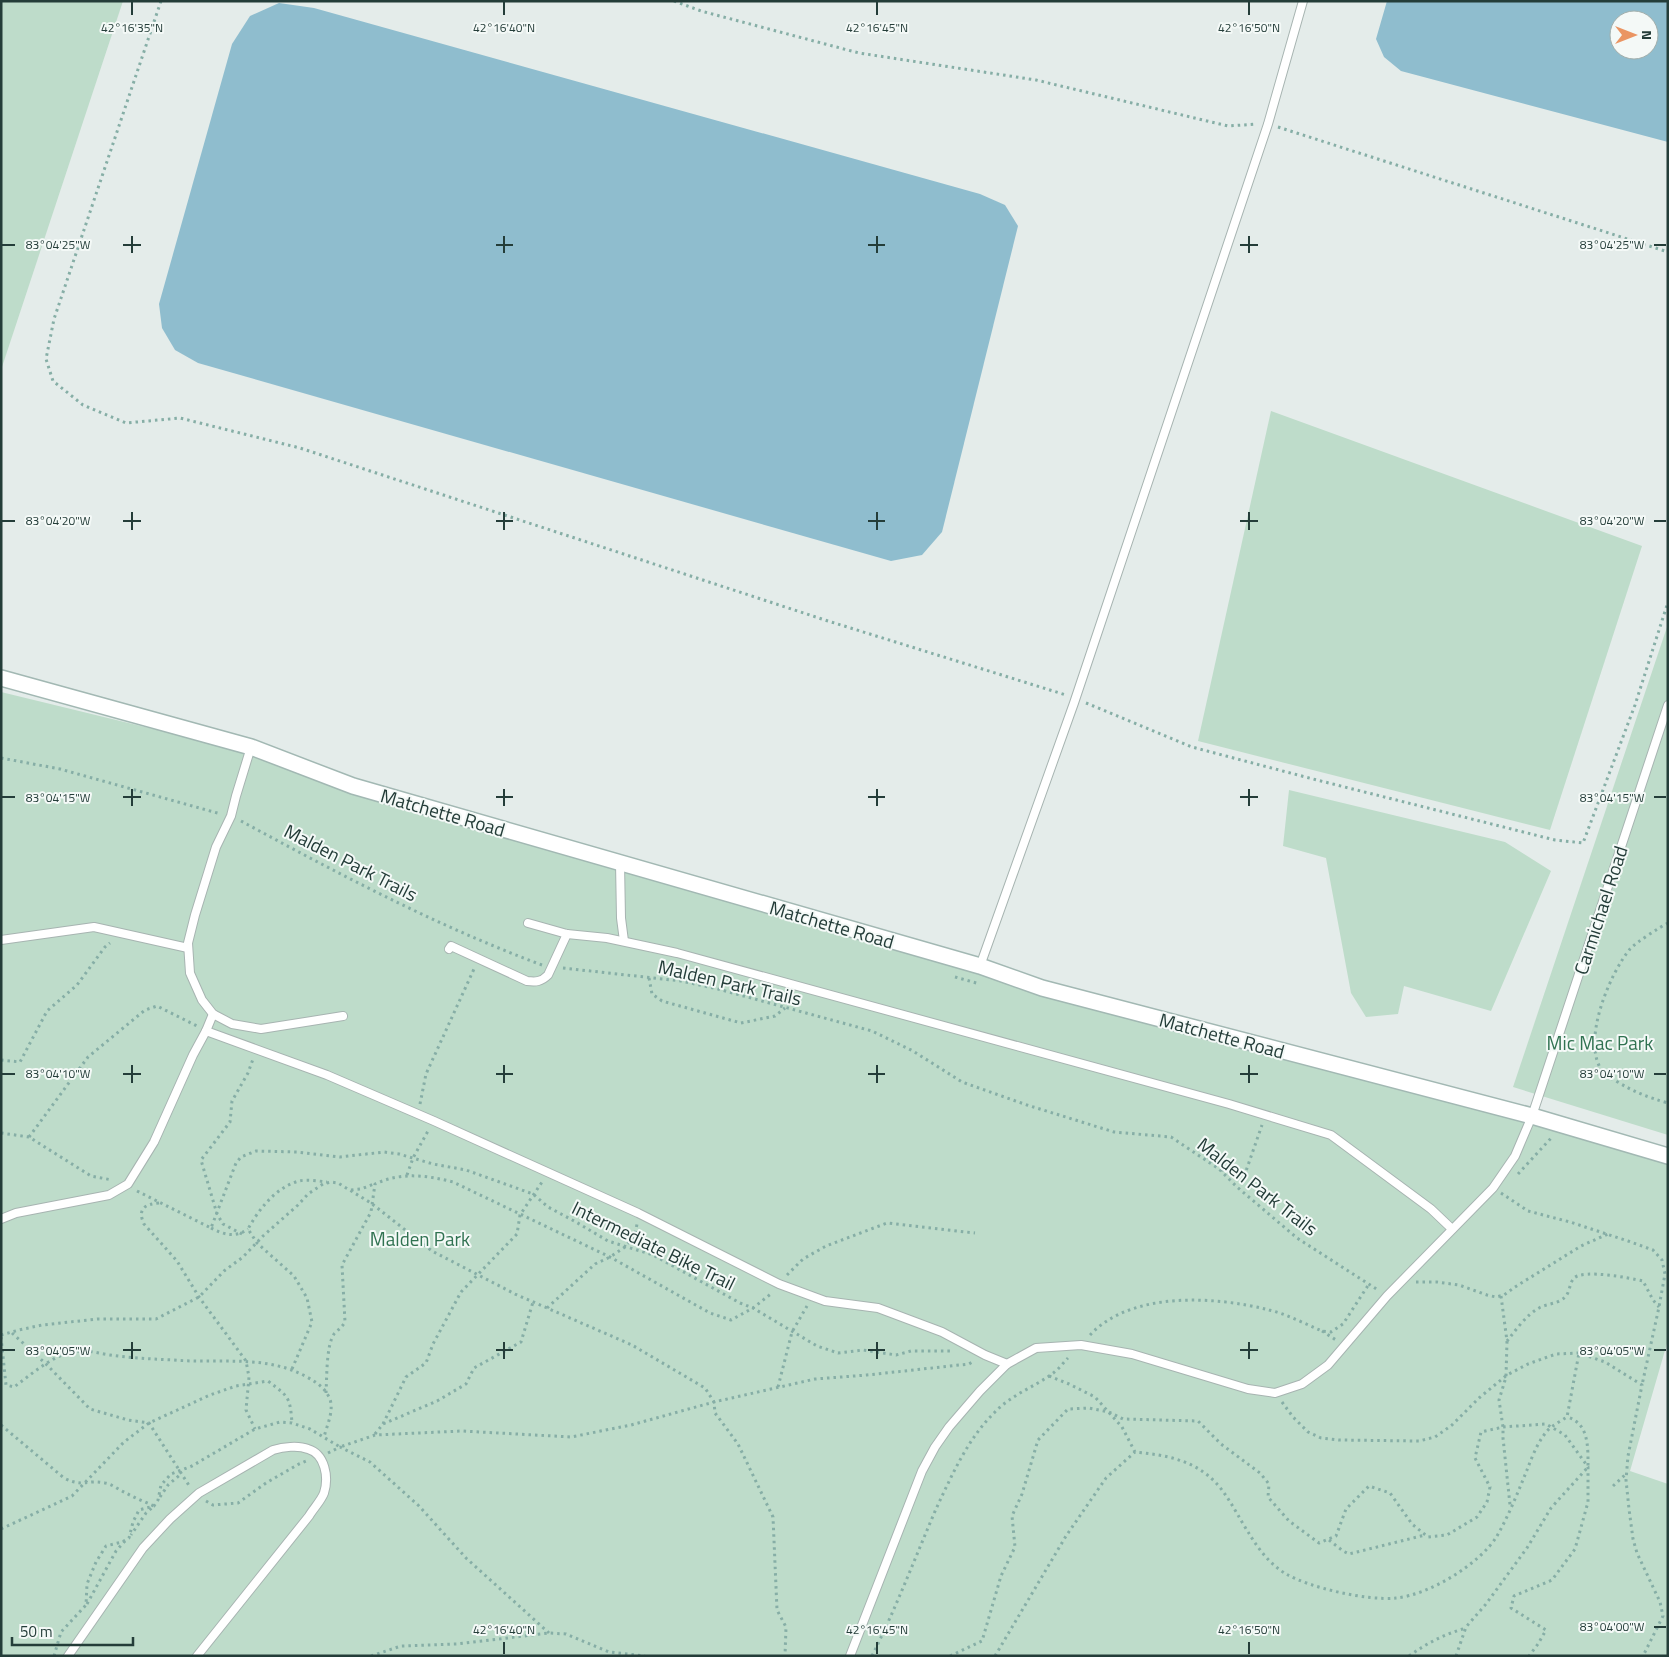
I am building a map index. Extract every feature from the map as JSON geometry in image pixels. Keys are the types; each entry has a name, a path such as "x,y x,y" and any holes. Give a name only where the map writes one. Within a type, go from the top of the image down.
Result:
{"main road":[{"name":"Matchette Road","path":"1,678 252,747 352,786 980,966 1042,988 1532,1116 1668,1156"}],"lane":[{"path":"980,966 1075,698 1268,124 1302,1"},
{"name":"Carmichael Road","path":"1275,1394 1302,1384 1328,1365 1387,1296 1493,1188 1515,1156 1532,1116 1668,705"},
{"path":"252,747 231,816 216,847 195,915 188,948 190,973 202,1000 213,1014 232,1024 261,1029 343,1016"},
{"path":"620,863 621,918 624,941"},
{"path":"528,923 567,934 624,941 696,958 1265,1115 1330,1135 1431,1209 1452,1229"},
{"path":"1,940 94,927 188,948"},
{"path":"449,949 451,946 527,981 537,982 544,980 548,975 567,934"},
{"path":"1,1219 16,1213 109,1195 126,1186 154,1142 213,1014"},
{"path":"206,1031 326,1075 550,1172 638,1213 779,1284 824,1302 878,1308 942,1332 984,1355 1007,1364"},
{"path":"850,1656 926,1463 949,1427 1007,1364 1036,1348 1081,1345 1132,1354 1248,1389 1275,1394"},
{"path":"68,1656 143,1548 170,1519 197,1496 238,1469 273,1450 284,1447 308,1448 320,1457 326,1476 324,1493 308,1516 197,1656"}],"path":[{"path":"161,1 54,319 46,359 53,381 83,405 126,422 180,418 300,448 828,621 1075,698 1192,747 1322,782 1555,840 1583,843 1635,705 1668,602"},
{"path":"674,1 701,11 859,53 1036,80 1228,126 1268,124 1668,252"},
{"name":"Malden Park Trails","path":"1,758 60,770 231,816 359,884 495,948 545,966 690,983 872,1031 913,1051 962,1082 1027,1105 1114,1132 1171,1137 1220,1170 1297,1238 1387,1296"},
{"path":"1668,923 1632,946 1606,988 1599,1015 1595,1046 1598,1064 1606,1075 1643,1096 1668,1103"},
{"path":"1,1060 20,1062 47,1012 77,985 105,947 123,934"},
{"path":"418,1114 426,1074 479,959"},
{"path":"649,978 652,994 662,1001 741,1023 775,1016 785,1008"},
{"path":"29,1137 88,1057 145,1010 157,1006 206,1031"},
{"path":"242,1234 223,1224 217,1214 201,1160 230,1122 232,1102 248,1073 256,1050"},
{"path":"1220,1170 1246,1171 1265,1115"},
{"path":"407,1175 413,1158 434,1121"},
{"path":"1,1133 29,1137 92,1176 108,1179 126,1186 226,1235 242,1234 248,1229 255,1217 280,1189 300,1180 338,1184 371,1203 432,1251 533,1302 640,1350 705,1388 714,1402 715,1413 738,1444 772,1517 777,1610 786,1627 785,1656"},
{"name":"Intermediate Bike Trail","path":"211,1228 236,1163 241,1157 256,1151 297,1152 340,1157 384,1152 399,1154 433,1164 466,1170 533,1194 548,1207 608,1241 653,1255 740,1303 753,1308 817,1346 838,1353 863,1350 896,1355 910,1351 974,1350"},
{"path":"375,1435 406,1377 426,1363 433,1344 461,1292 517,1234 520,1214 550,1172"},
{"path":"351,1190 361,1189 387,1178 407,1175 433,1177 453,1182 610,1257 710,1313 731,1320 753,1308 771,1294 803,1259 826,1246 887,1223 975,1233"},
{"path":"330,1182 323,1184 308,1194 243,1257 224,1271 200,1297 156,1319 98,1319 42,1325 1,1336 6,1386 14,1387 46,1364 72,1352 95,1352 109,1355 180,1361 260,1362 292,1369 321,1384 330,1398 331,1414 324,1437 370,1462 419,1506 466,1558 549,1633"},
{"path":"326,1393 330,1344 335,1333 341,1329 345,1322 342,1265 371,1212 375,1184"},
{"path":"1493,1188 1528,1211 1608,1234 1653,1250 1662,1260 1664,1274 1659,1307 1642,1385 1626,1474 1633,1539 1637,1554 1660,1602 1663,1616 1643,1656"},
{"path":"161,1203 149,1204 143,1209 141,1217 144,1224 177,1262 246,1361 248,1377 246,1410 255,1429"},
{"path":"547,1308 595,1264 610,1257 624,1247 635,1235 638,1213"},
{"path":"248,1229 256,1243 294,1276 308,1298 312,1322 292,1369"},
{"path":"1408,1283 1437,1282 1459,1285 1487,1295 1501,1296 1581,1246 1608,1234"},
{"path":"250,1249 252,1236"},
{"path":"1507,1341 1527,1317 1539,1308 1561,1300 1568,1294 1571,1283 1576,1276 1584,1274 1611,1275 1643,1281 1659,1307"},
{"path":"872,1656 952,1475 976,1434 996,1411 1022,1391 1053,1374 1094,1330 1121,1313 1165,1301 1216,1300 1269,1310 1322,1331 1331,1332 1343,1324 1369,1284"},
{"path":"1501,1296 1507,1341 1506,1376 1499,1400 1511,1508"},
{"path":"777,1387 792,1332 812,1297"},
{"path":"382,1424 438,1401 466,1384 474,1368 521,1342 533,1302"},
{"path":"11,1332 46,1364 90,1409 128,1420 149,1423 197,1496 213,1505 238,1503 299,1464 320,1457"},
{"path":"1275,1394 1308,1432 1321,1438 1419,1441 1435,1437 1452,1425 1479,1398 1506,1376 1528,1364 1556,1354 1579,1354 1605,1362 1642,1385"},
{"path":"995,1656 1076,1522 1106,1478 1135,1452 1183,1460 1202,1471 1218,1485 1257,1546 1270,1561 1286,1574 1314,1585 1377,1598 1398,1598 1428,1589 1456,1574 1477,1558 1496,1537 1511,1508 1534,1452 1548,1431 1567,1417 1579,1354"},
{"path":"340,1447 375,1435 462,1431 571,1437 631,1425 714,1402 815,1378 867,1375 969,1364 984,1355"},
{"path":"1049,1376 1095,1397 1122,1427 1135,1452"},
{"path":"1,1529 72,1496 124,1442 149,1423 210,1395 247,1384 268,1381 285,1394 291,1407 292,1423"},
{"path":"950,1656 982,1641 1001,1576 1015,1547 1012,1516 1022,1494 1038,1440 1068,1409 1089,1408 1109,1412 1123,1419 1198,1421 1221,1444 1260,1473 1269,1484 1268,1496 1289,1521 1319,1542 1336,1536 1346,1509 1369,1486 1390,1493 1412,1524 1428,1537 1447,1535 1477,1517 1487,1502 1490,1487 1475,1458 1481,1432 1546,1424 1565,1435 1588,1467"},
{"path":"1529,1656 1546,1630 1511,1608 1514,1596 1552,1580 1575,1549 1588,1502 1585,1430 1576,1419 1567,1417"},
{"path":"1,1425 64,1478 73,1483 83,1484 96,1481 108,1483 154,1506 146,1513 129,1538 116,1551 71,1630"},
{"path":"1456,1656 1466,1627 1486,1604 1527,1548 1551,1508 1588,1467"},
{"path":"158,1499 168,1485 181,1474"},
{"path":"1613,1486 1626,1474"},
{"path":"1328,1539 1343,1552 1349,1554 1425,1535"},
{"path":"1409,1656 1422,1646 1447,1633 1466,1627"},
{"path":"371,1656 401,1646 457,1644 549,1633 566,1634 609,1652 645,1656"},
{"path":"55,1656 60,1647"}],"green space":[{"path":"1,1 123,1 1,370"},
{"path":"1271,411 1642,546 1550,830 1198,741"},
{"name":"Mic Mac Park","path":"1668,624 1668,1135 1513,1087"},
{"name":"Malden Park","path":"1,692 182,736 1668,1156 1668,1340 1630,1471 1668,1484 1668,1656 1,1656"},
{"path":"1289,790 1505,842 1551,871 1491,1011 1404,986 1398,1014 1366,1017 1351,993 1326,858 1283,846"}],"water":[{"path":"1387,1 1668,1 1668,142 1401,71 1384,57 1376,39"},
{"path":"279,3 314,8 980,194 1005,205 1018,226 942,532 922,555 891,561 198,363 175,350 162,328 159,304 232,44 250,16"}]}
